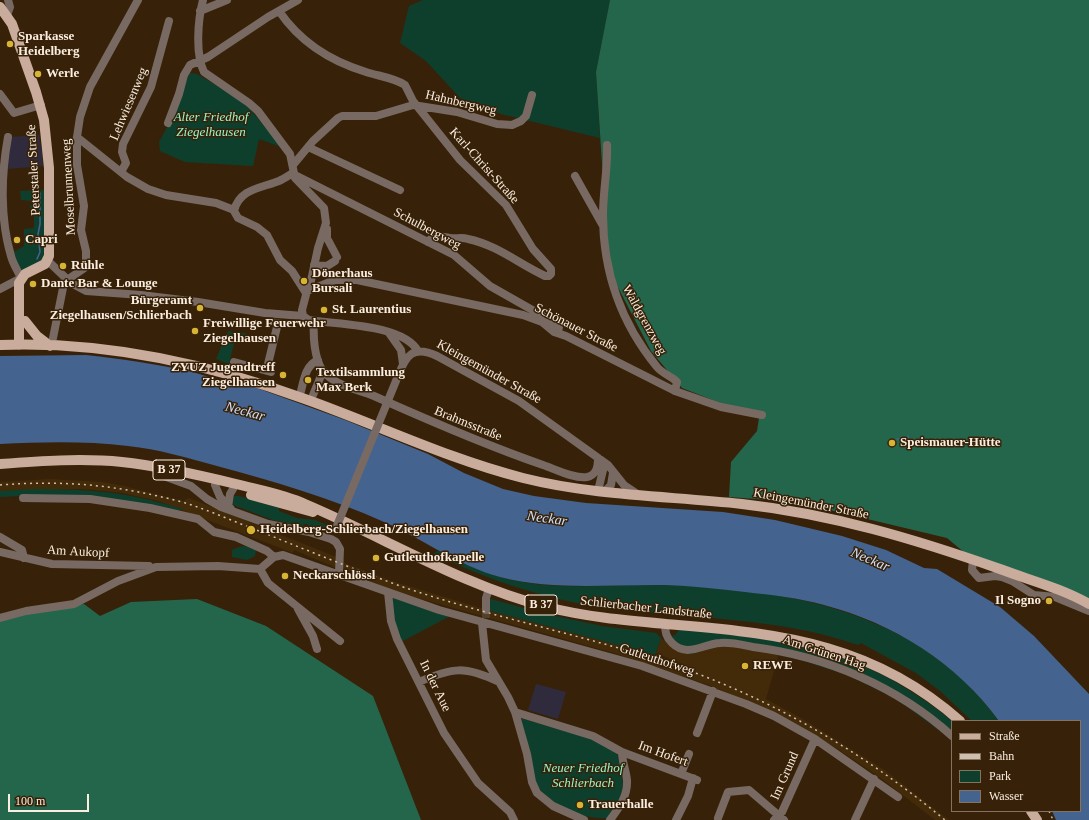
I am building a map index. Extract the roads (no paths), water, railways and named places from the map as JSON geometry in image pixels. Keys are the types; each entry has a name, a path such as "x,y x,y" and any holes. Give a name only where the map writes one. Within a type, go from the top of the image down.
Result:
{"main road":[{"name":"Peterstaler Straße","path":"0,7 12,24 41,105 46,132 49,168 48,261"},
{"path":"19,345 18,290 21,278 28,272 42,266 48,261"},
{"path":"19,345 24,335 25,321 21,278"},
{"path":"25,321 37,336 52,342"},
{"name":"Kleingemünder Straße","path":"0,345 52,342 82,348 166,360 246,380 302,398 485,467 538,481 601,491 787,510 855,524 973,560 1062,591 1089,604"},
{"name":"Schlierbacher Landstraße","path":"0,464 51,461 121,462 275,494 304,503 489,589 548,608 584,615 773,636 848,653 876,665 920,689 959,720"},
{"name":"Schlierbacher Landstraße","path":"84,462 161,475 215,482 298,509 327,514"}],"street":[{"path":"6,16 10,7 8,0"},
{"name":"Moselbrunnenweg","path":"66,279 86,267 86,252 81,230 84,206 77,165 80,117 90,87 138,0"},
{"path":"203,0 198,26 200,60 206,74 249,102 258,112 288,152 296,180 324,208 326,238 336,259 327,266 314,265"},
{"path":"200,11 226,0"},
{"path":"168,123 180,94 186,71 190,65 298,0"},
{"name":"Karl-Christ-Straße","path":"279,11 294,32 318,50 347,66 402,83 417,106 463,163 506,206 533,248 551,269 551,274 549,276 545,276 504,253 469,239 438,236 432,238 428,242"},
{"name":"Lehwiesenweg","path":"121,172 126,164 122,152 123,144 151,87 170,21"},
{"path":"0,94 14,113 41,105"},
{"name":"Hahnbergweg","path":"293,169 308,147 340,117 349,115 373,116 401,107 417,106 458,112 496,124 512,125 521,121 526,116 532,95"},
{"path":"0,289 21,278 10,255 3,203 4,171 8,137"},
{"path":"78,137 121,172 153,191 218,204 234,210 238,218 255,226 267,236 279,258 307,291"},
{"name":"Waldgrenzweg","path":"607,145 604,226 607,267 616,298 652,359 662,372 677,382 675,391"},
{"path":"308,147 400,190"},
{"path":"234,210 242,197 250,190 280,181 293,169"},
{"name":"Schulbergweg","path":"293,169 459,259 490,286 555,322 559,326 558,332"},
{"name":"Waldgrenzweg","path":"575,176 604,226"},
{"path":"303,316 302,310 326,223"},
{"name":"Kleingemünder Straße","path":"48,261 66,279 84,290 165,297 279,317 303,316 306,319 314,321 369,328 389,333 415,352 437,356 519,400 600,460 610,468 624,484 639,495"},
{"path":"52,342 66,279"},
{"name":"Schönauer Straße","path":"307,291 335,280 357,280 509,311 533,318 554,332 558,332 675,391 721,407 762,415"},
{"name":"Brahmsstraße","path":"314,321 318,360 323,371 339,383 363,391 444,428 565,473 587,477 594,473 600,460"},
{"path":"268,364 277,327"},
{"path":"389,333 402,350 402,365"},
{"path":"331,539 402,365 406,359 415,352"},
{"path":"301,391 306,371 310,365 318,360"},
{"path":"234,362 271,372"},
{"path":"246,380 250,366"},
{"path":"314,395 323,371"},
{"path":"600,460 603,470 601,491"},
{"path":"601,491 611,485 613,473"},
{"path":"161,475 194,488 214,504 231,509 268,524 309,532 331,539 336,542 340,550 339,573"},
{"path":"214,504 212,492 215,482"},
{"path":"215,482 220,497 231,509"},
{"path":"231,509 230,494 233,489"},
{"path":"23,498 98,500 150,508 198,519 214,532 236,537 267,551 274,557"},
{"path":"0,537 22,550 24,558"},
{"name":"Am Aukopf","path":"0,552 59,564 156,567 218,566 260,569"},
{"path":"340,641 265,580 260,569 274,557 284,555 339,573 388,592"},
{"path":"973,560 972,570 979,578 995,576 1002,577 1012,581 1034,595 1055,597 1089,611"},
{"path":"0,618 26,611 74,604 118,581 156,567"},
{"path":"489,589 486,598 483,645 486,660 500,682 515,712 526,748 532,782 537,793 553,806 584,820"},
{"name":"Gutleuthofweg","path":"388,592 485,620 507,628 642,666 760,709 815,739 898,797"},
{"name":"In der Aue","path":"388,592 391,621 396,636 444,733 478,783 510,812 514,820"},
{"path":"298,608 313,636 317,649"},
{"name":"Am Grünen Hag","path":"665,624 667,638 674,645 682,649 694,650 723,643 775,650 805,657 856,675 902,699 951,735"},
{"path":"419,682 443,671 454,669 485,675 500,682"},
{"path":"697,733 713,691"},
{"name":"Im Hofert","path":"515,712 593,736 622,752 695,779 676,820"},
{"name":"Im Grund","path":"779,819 815,739"},
{"path":"610,820 624,800 627,780 622,763 622,752"},
{"path":"681,774 689,754"},
{"path":"855,820 874,779"},
{"path":"718,818 728,792 744,789 748,790 779,819"}],"water":[{"name":"Neckar","path":"86,355 126,360 192,372 238,386 254,387 345,420 428,454 464,473 503,489 534,496 586,503 723,512 775,520 842,536 886,550 924,568 937,569 1000,607 1034,636 1089,694 1089,820 1056,820 1052,812 1081,812 1081,720 998,720 964,681 943,664 922,648 899,634 875,623 824,605 765,594 665,585 582,586 541,584 500,577 470,566 398,529 343,505 280,484 184,457 139,447 112,444 64,442 0,444 0,356"}],"waterway":[{"path":"37,259 40,252 38,234 40,224 40,193"},
{"path":"897,439 908,439 908,436"}],"tunnel":[{"path":"277,327 278,318"},
{"path":"486,610 486,618"}],"railway":[{"path":"0,485 47,483 91,485 136,491 182,502 209,511 406,588 473,609 609,645 676,666 749,695 818,731 883,773 945,820"},
{"path":"1049,812 1053,820"}],"place":[{"name":"Sparkasse Heidelberg","path":"10,44"},
{"name":"Werle","path":"38,74"},
{"name":"Capri","path":"17,240"},
{"name":"Rühle","path":"63,266"},
{"name":"Dönerhaus Bursali","path":"304,281"},
{"name":"Dante Bar & Lounge","path":"33,284"},
{"name":"Bürgeramt Ziegelhausen/Schlierbach","path":"200,308"},
{"name":"St. Laurentius","path":"324,310"},
{"name":"Freiwillige Feuerwehr Ziegelhausen","path":"195,331"},
{"name":"ZYUZ Jugendtreff Ziegelhausen","path":"283,375"},
{"name":"Textilsammlung Max Berk","path":"308,380"},
{"name":"Speismauer-Hütte","path":"892,443"},
{"name":"Heidelberg-Schlierbach/Ziegelhausen","path":"251,530"},
{"name":"Gutleuthofkapelle","path":"376,558"},
{"name":"Neckarschlössl","path":"285,576"},
{"name":"Il Sogno","path":"1049,601"},
{"name":"REWE","path":"745,666"},
{"name":"Trauerhalle","path":"580,805"}],"park label":[{"name":"Alter Friedhof Ziegelhausen","path":"211,126"},
{"name":"Neuer Friedhof Schlierbach","path":"583,776"}]}
